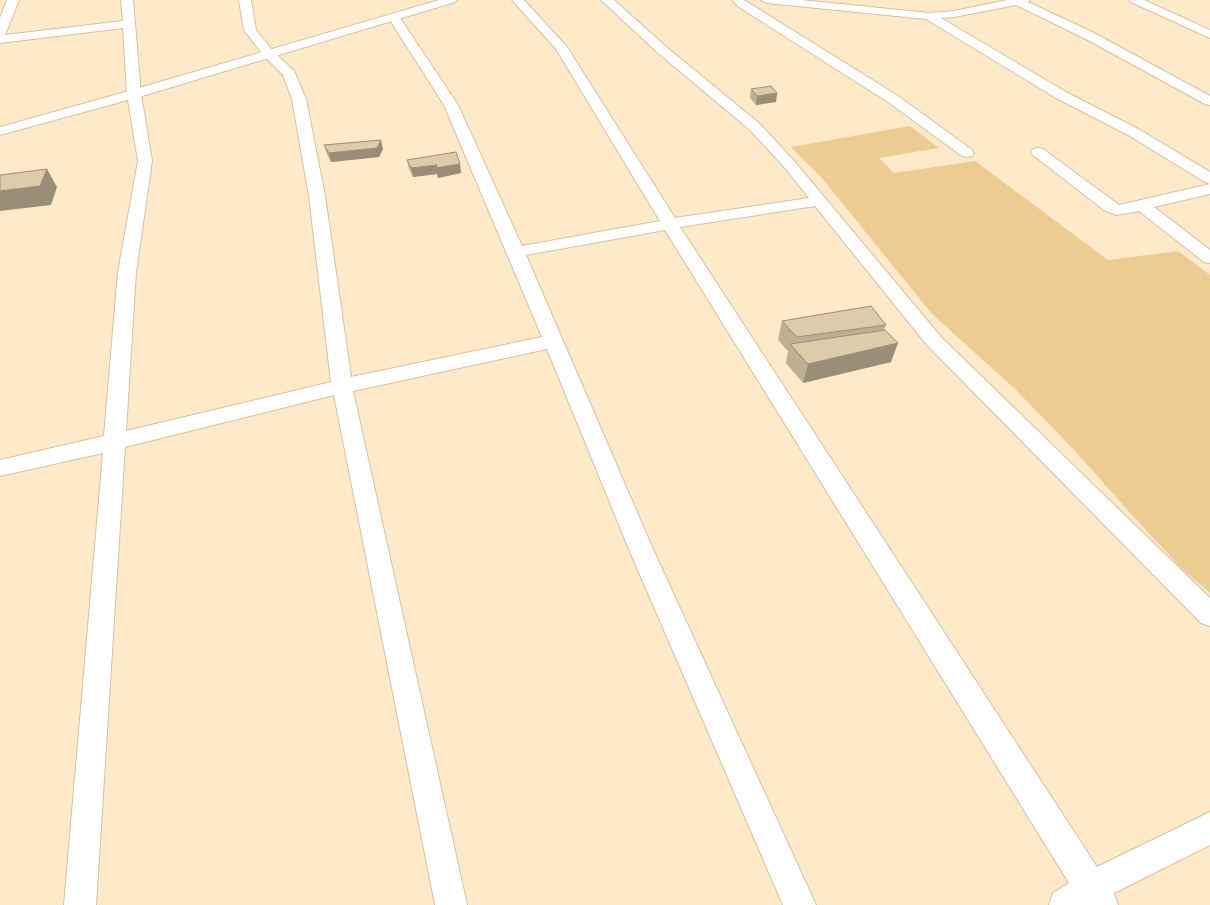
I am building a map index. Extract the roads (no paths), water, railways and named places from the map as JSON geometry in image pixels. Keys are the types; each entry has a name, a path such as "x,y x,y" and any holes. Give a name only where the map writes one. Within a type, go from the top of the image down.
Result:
{"street":[{"path":"0,33 13,0"},
{"path":"80,905 127,272 145,160 134,94 127,0"},
{"path":"245,0 250,30 268,53 289,74 300,99 317,196 342,386 451,905"},
{"path":"0,131 134,94 268,53 451,0"},
{"path":"518,0 561,47 1085,899 1210,828"},
{"path":"607,0 662,49 755,127 790,165 934,341 1210,615"},
{"path":"738,0 743,5 783,31 893,99 967,153"},
{"path":"767,0 929,16 954,14 1021,1 1090,36 1210,101"},
{"path":"879,0 892,12"},
{"path":"1135,0 1210,34"},
{"path":"929,16 1061,95 1136,133 1210,179"},
{"path":"394,17 450,105 516,252 640,547 800,905"},
{"path":"0,38 129,24"},
{"path":"1038,152 1116,210 1122,210 1210,189"},
{"path":"516,252 670,224 820,201"},
{"path":"1141,205 1210,258"},
{"path":"0,468 114,442 342,386 553,341"}]}
